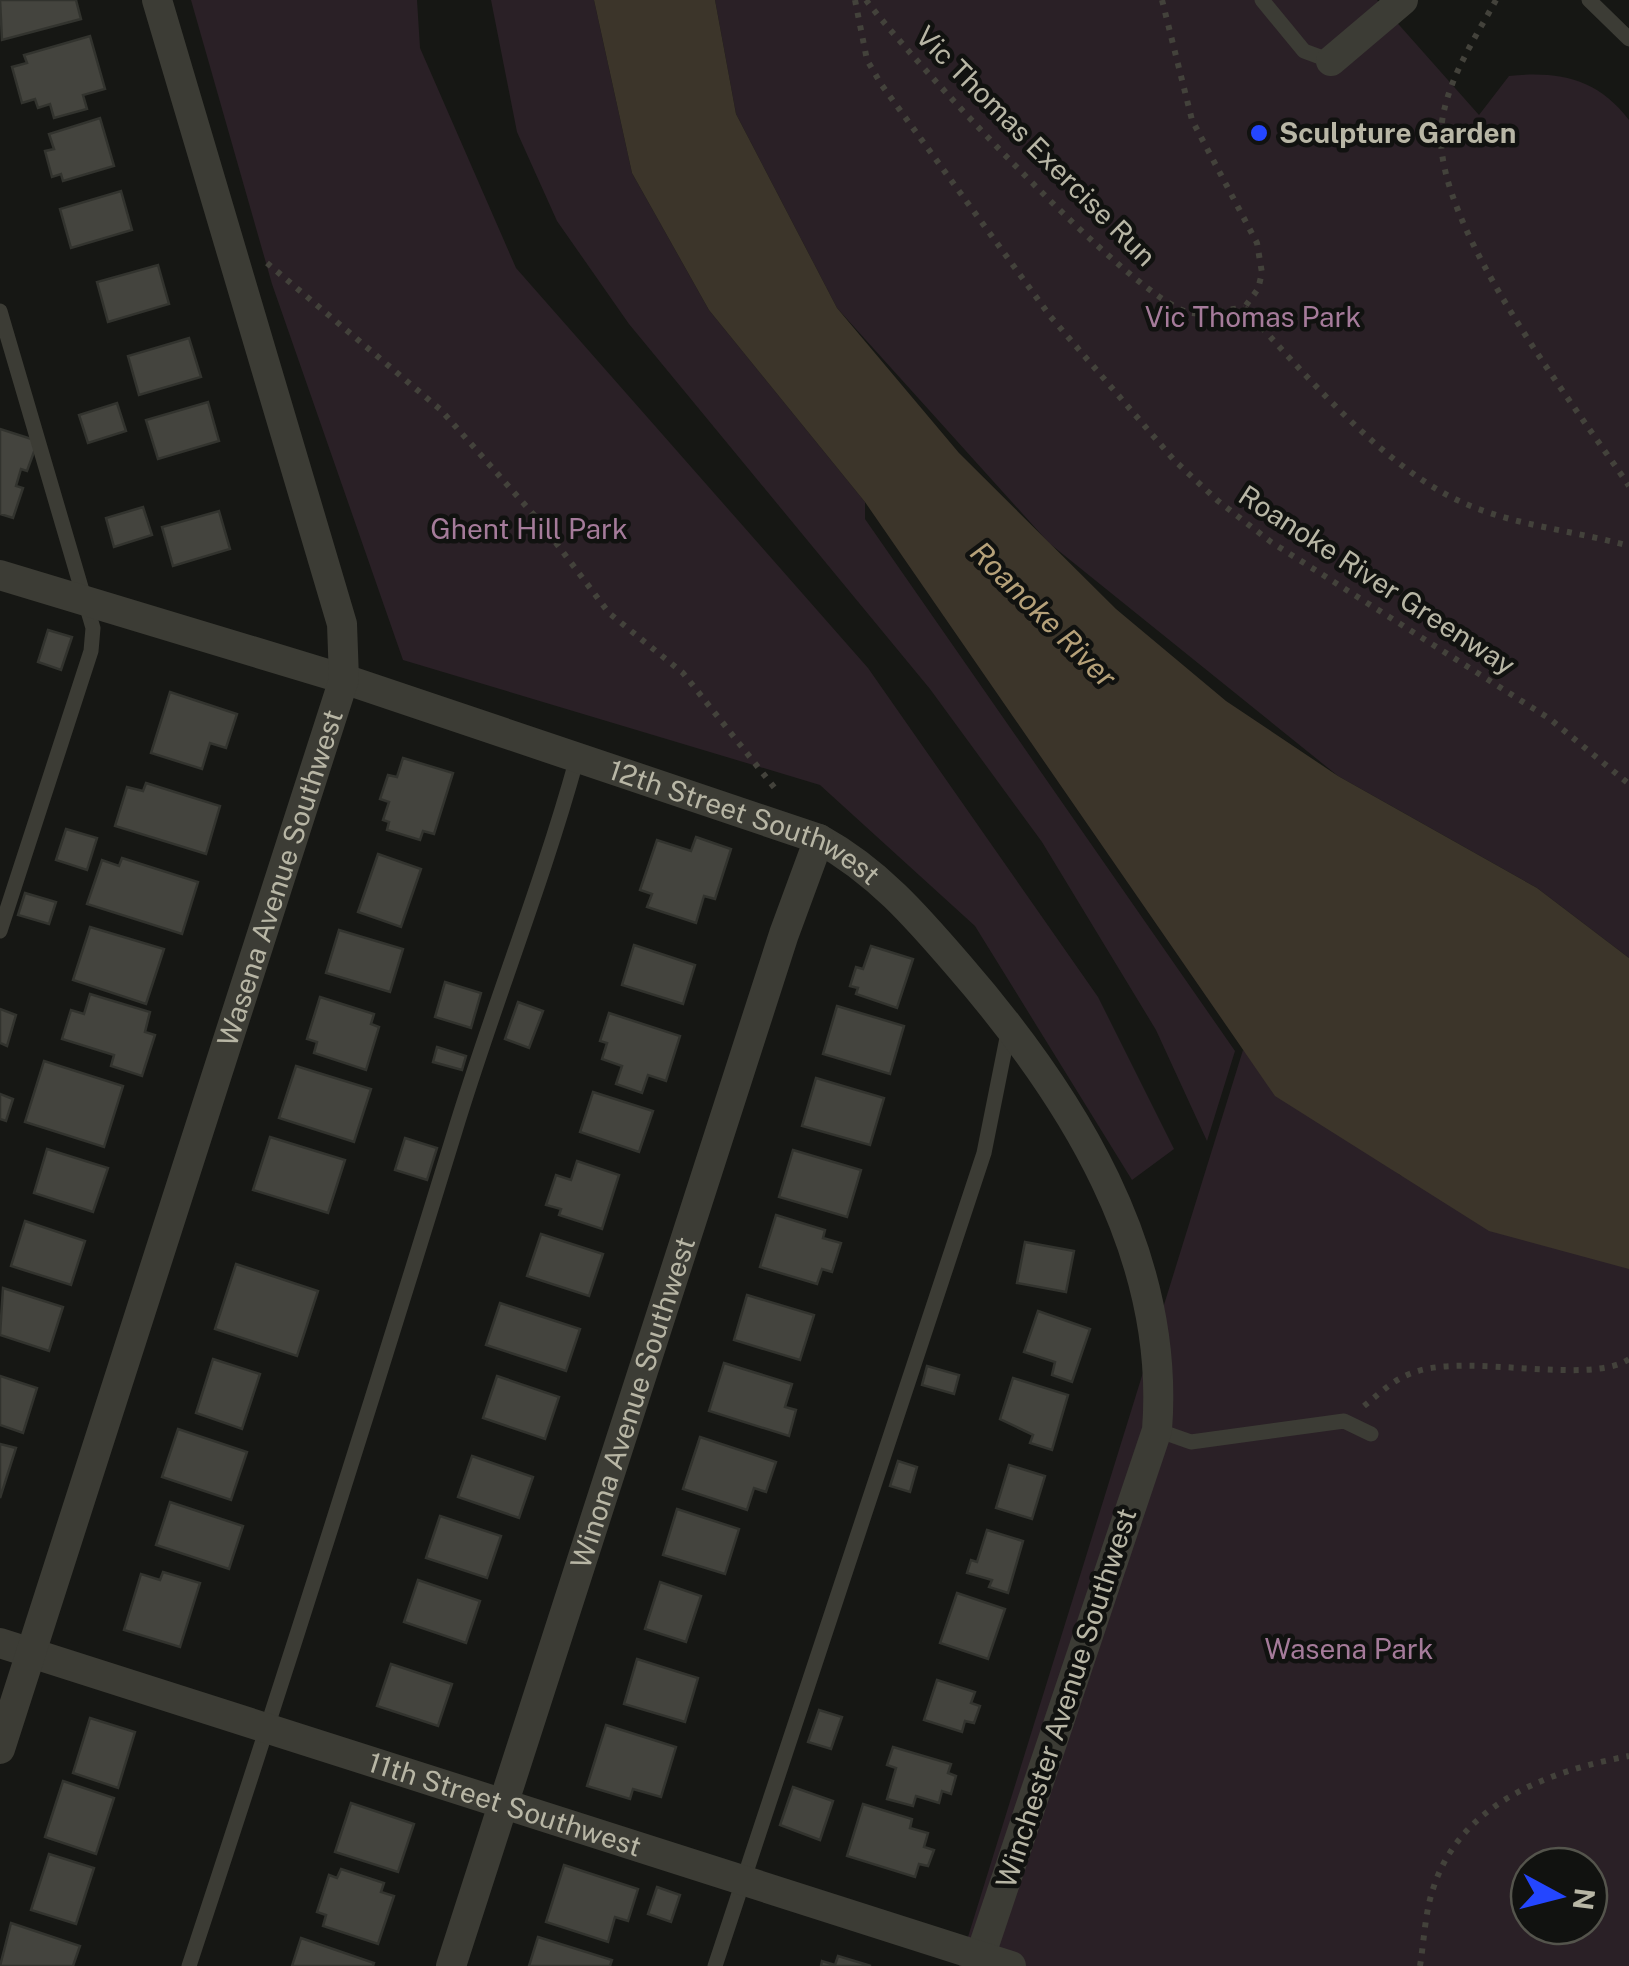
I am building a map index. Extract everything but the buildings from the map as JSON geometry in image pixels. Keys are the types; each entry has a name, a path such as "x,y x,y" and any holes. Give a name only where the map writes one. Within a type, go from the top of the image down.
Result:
{"street":[{"name":"Wasena Avenue Southwest","path":"0,1750 344,679 342,624 157,0"},
{"path":"1331,61 1403,0"},
{"name":"12th Street Southwest","path":"0,575 344,679 819,838 861,862 890,888 1010,1024 1082,1130 1120,1216 1148,1295 1158,1346 1158,1430"},
{"name":"Winona Avenue Southwest","path":"451,1966 784,934 819,838"},
{"name":"Winchester Avenue Southwest","path":"978,1961 1158,1430"},
{"name":"11th Street Southwest","path":"0,1643 268,1726 978,1961 1011,1966"}],"lane":[{"path":"1262,0 1304,51 1331,61"},
{"path":"1589,0 1629,39"},
{"path":"0,312 93,628 92,651 0,931"},
{"path":"189,1966 397,1328 456,1127 549,858 576,758"},
{"path":"715,1966 930,1302 984,1153 1010,1024"},
{"path":"1158,1430 1191,1442 1344,1421 1371,1434"}],"path":[{"name":"Roanoke River Greenway","path":"856,0 867,60 881,84 1050,316 1174,460 1272,542 1550,720 1629,784"},
{"name":"Vic Thomas Exercise Run","path":"866,0 896,41 1052,202 1148,289 1189,313 1244,308"},
{"path":"1162,0 1192,120 1257,243 1262,273 1258,288 1244,308 1363,429 1446,494 1500,515 1629,546"},
{"path":"1496,0 1446,106 1443,159 1473,241 1509,310 1629,486"},
{"path":"232,257 271,264 441,410 541,523 609,613 683,674 760,774 787,797"},
{"path":"1344,1421 1394,1382 1446,1364 1580,1368 1622,1364 1629,1358"},
{"path":"1420,1966 1433,1888 1471,1823 1526,1784 1629,1756"}],"green space":[{"name":"Ghent Hill Park","path":"191,0 417,0 420,48 516,268 868,668 1098,997 1174,1149 1132,1180 975,926 820,785 403,660 272,284"},
{"path":"491,0 594,0 632,173 709,310 865,502 865,519 1235,1051 1207,1141 1156,1030 1042,842 930,689 629,324 557,221 517,132"},
{"name":"Vic Thomas Park","path":"715,0 1377,0 1479,115 1509,76 1544,75 1575,80 1617,106 1629,120 1629,958 1537,888 1338,776 1049,543 837,308 736,114"},
{"name":"Wasena Park","path":"1243,1050 1400,1175 1629,1252 1629,1966 959,1966"}],"water":[{"name":"Roanoke River","path":"594,0 715,0 736,114 837,308 959,453 1116,609 1226,701 1338,776 1537,888 1629,958 1629,1269 1489,1231 1275,1096 865,502 709,310 632,173"}],"place":[{"name":"Sculpture Garden","path":"1259,133"}]}
